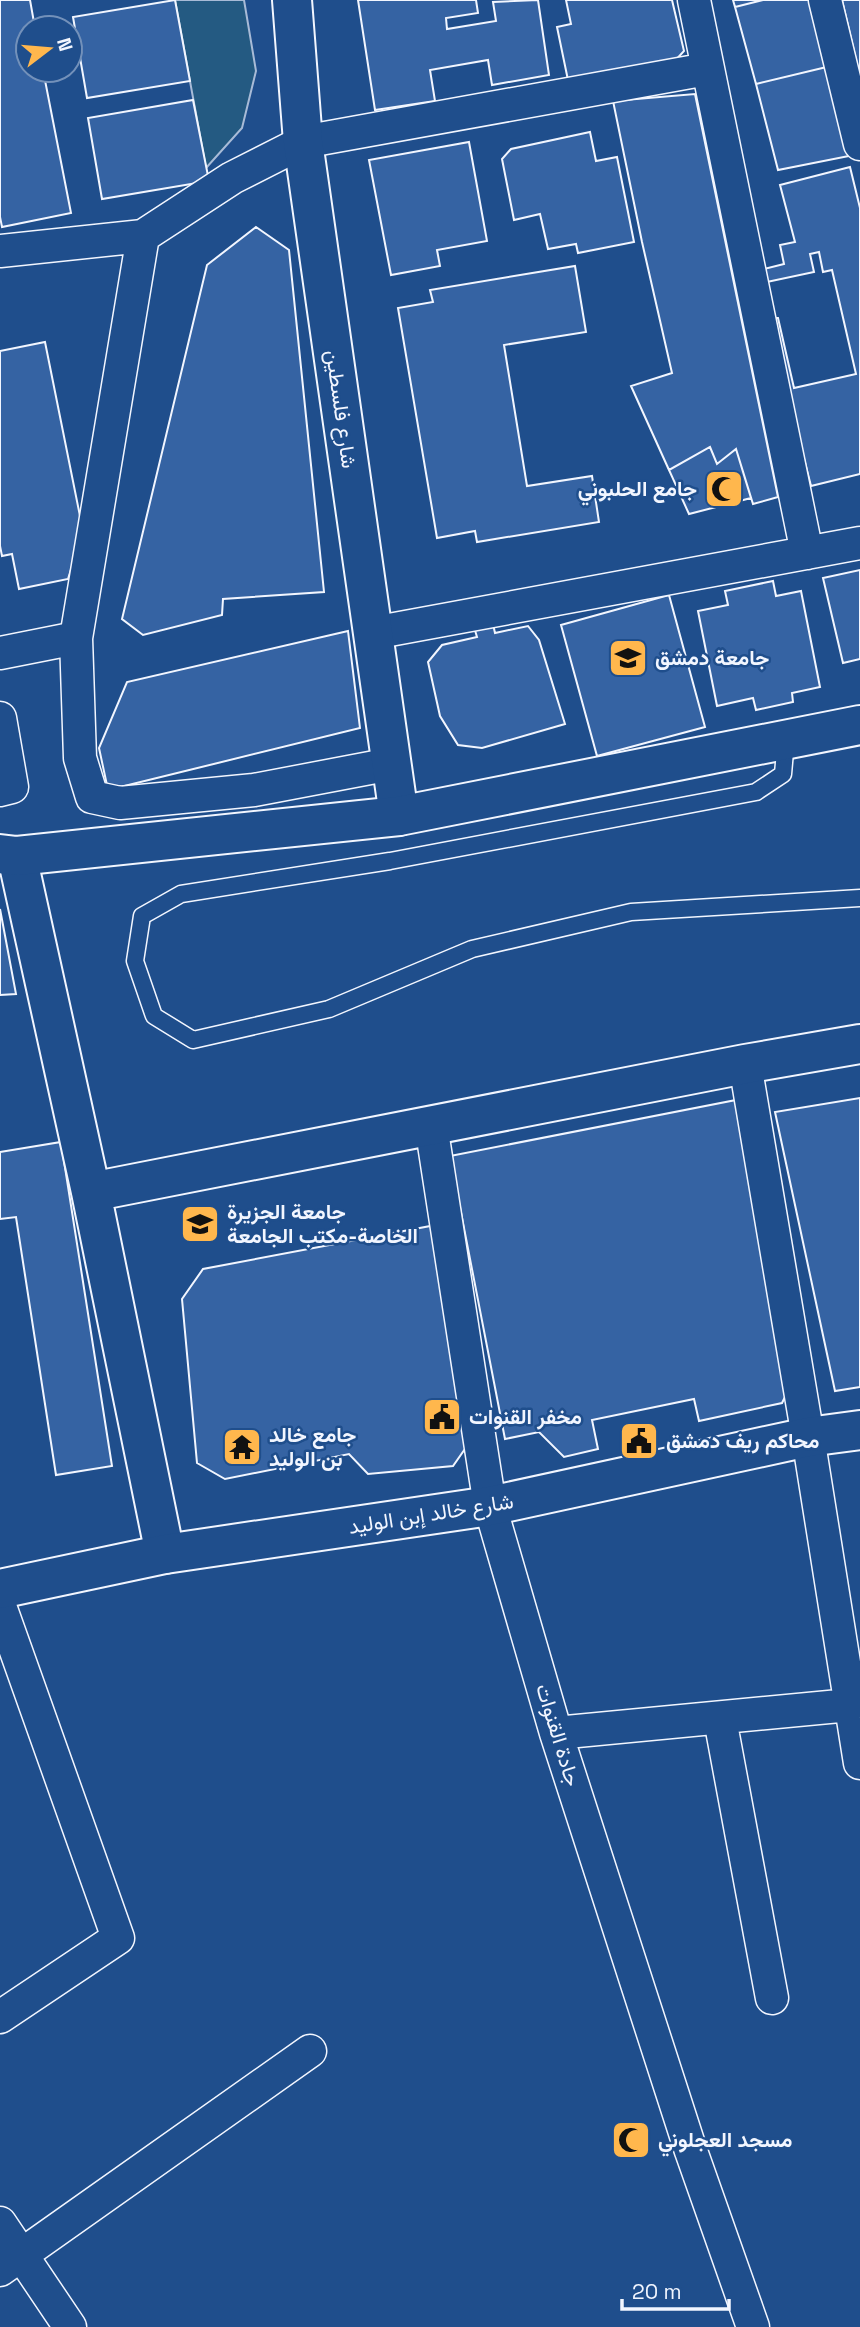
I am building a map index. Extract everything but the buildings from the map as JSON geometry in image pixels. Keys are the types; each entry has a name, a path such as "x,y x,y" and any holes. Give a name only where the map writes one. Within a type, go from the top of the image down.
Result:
{"main road":[{"name":"شارع فلسطين","path":"292,0 303,142 399,816"},
{"path":"165,1554 91,1192 9,855 399,816 860,725"},
{"path":"91,1192 860,1044"},
{"name":"شارع خالد إبن الوليد","path":"0,1589 165,1554 490,1506 808,1437 860,1430"}],"street":[{"path":"694,0 807,553"},
{"path":"825,0 860,144"},
{"path":"0,251 143,236 232,178 303,142 707,69"},
{"path":"143,236 76,638 80,758 92,797 120,803 254,790 391,764"},
{"path":"373,634 860,543"},
{"path":"0,653 76,638"},
{"path":"0,718 12,787 0,790"},
{"path":"745,1064 860,1763"},
{"name":"جادة القنوات","path":"431,1125 490,1506 556,1733 691,2151 753,2327"},
{"path":"0,1606 118,1938 0,2017"},
{"path":"556,1733 850,1705"},
{"path":"720,1719 772,1998"},
{"path":"11,2264 310,2051"},
{"path":"0,2223 11,2264 70,2327"}],"lane":[{"path":"786,740 783,774 756,792 390,861 181,894 142,916 135,961 154,1016 193,1040 329,1010 472,949 631,912 860,898"}],"shaded area":[{"path":"175,0 244,0 256,71 242,128 206,168"}],"place":[{"name":"جامع الحلبوني","path":"724,489"},
{"name":"جامعة دمشق","path":"628,658"},
{"name":"جامعة الجزيرة الخاصة-مكتب الجامعة","path":"200,1224"},
{"name":"مخفر القنوات","path":"442,1417"},
{"name":"محاكم ريف دمشق","path":"639,1441"},
{"name":"جامع خالد بن الوليد","path":"242,1447"},
{"name":"مسجد العجلوني","path":"631,2140"}]}
